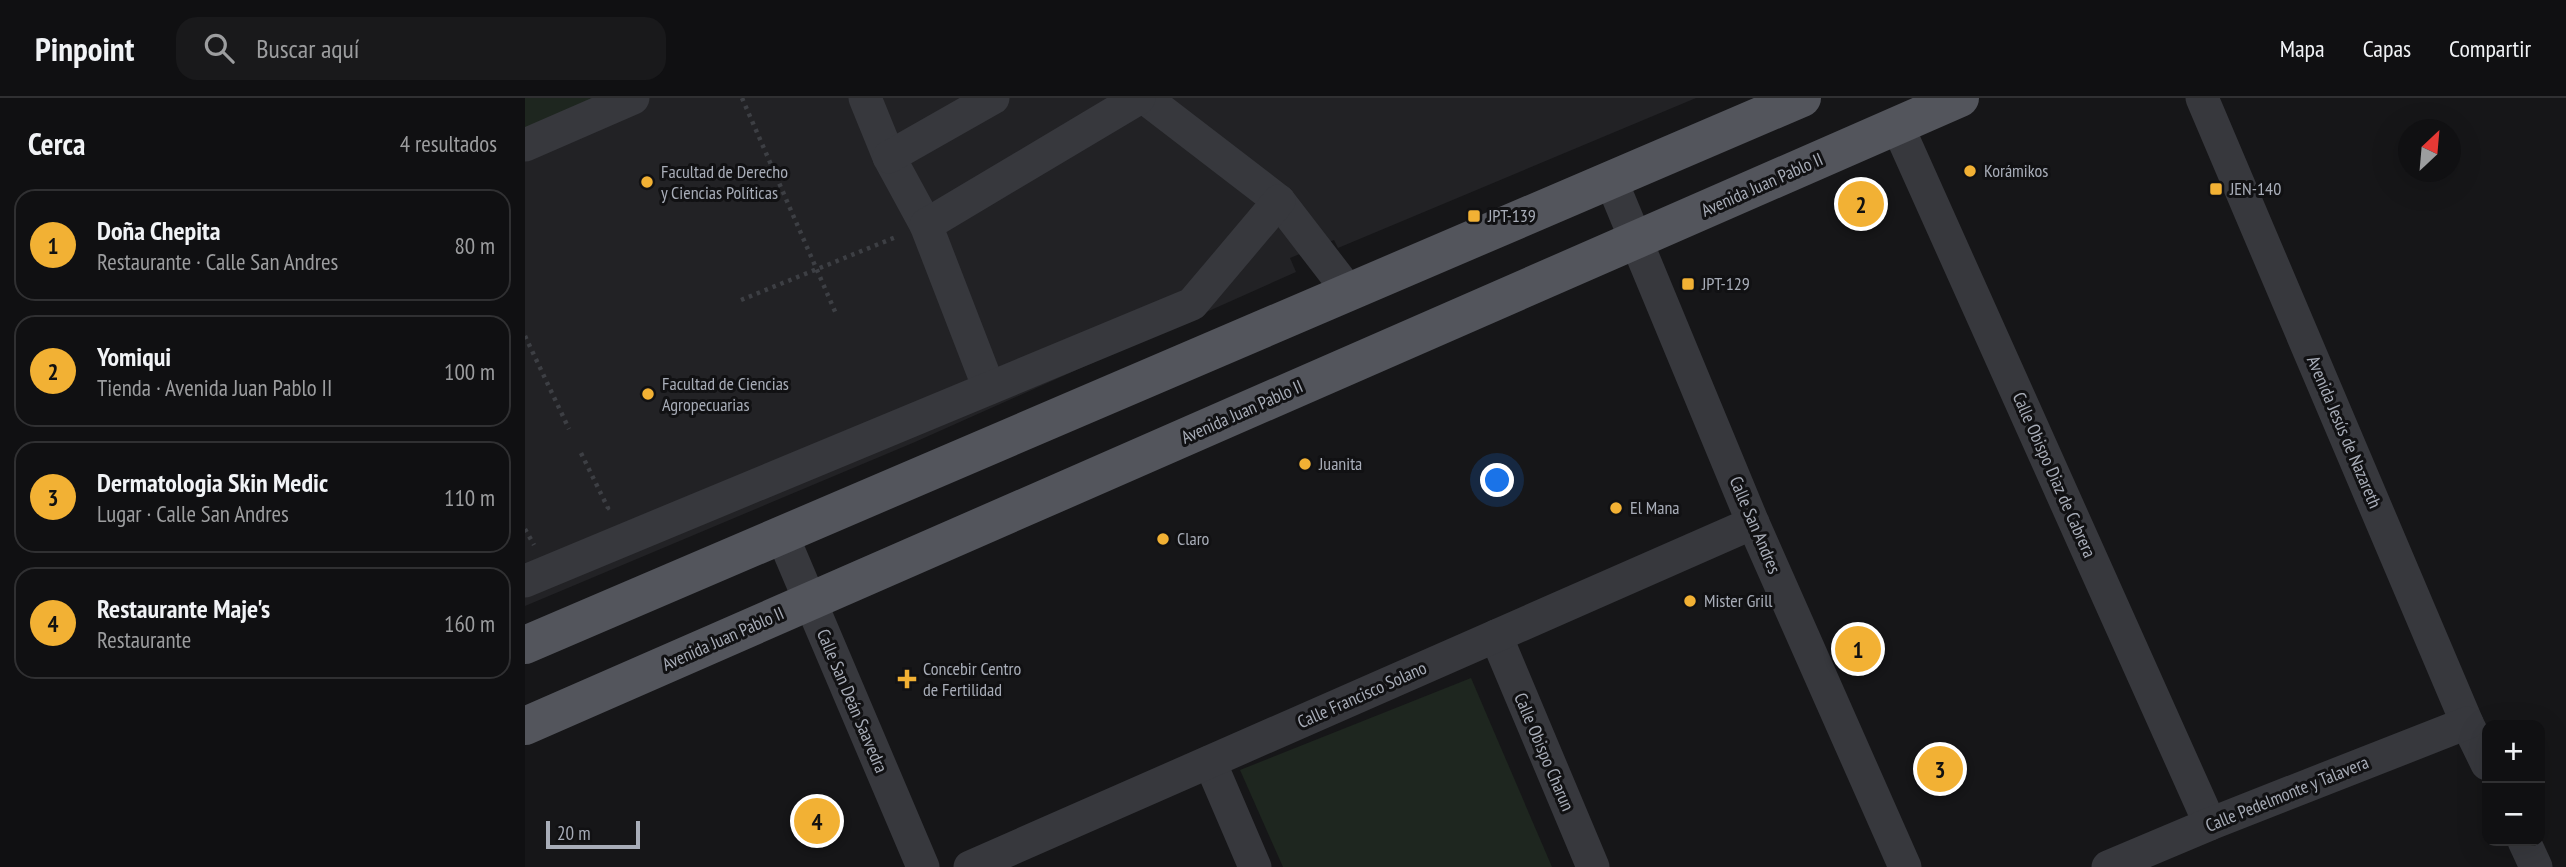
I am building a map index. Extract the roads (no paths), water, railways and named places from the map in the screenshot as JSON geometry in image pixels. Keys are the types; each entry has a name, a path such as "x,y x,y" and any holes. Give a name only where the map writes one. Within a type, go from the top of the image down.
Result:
{"main road":[{"path":"525,645 1802,98"},
{"name":"Avenida Juan Pablo II","path":"525,726 1960,98"}],"street":[{"path":"525,145 633,98"},
{"path":"865,98 889,157 926,225 989,388"},
{"path":"889,157 993,98"},
{"path":"926,225 1139,98"},
{"path":"1145,98 1279,201 1349,292"},
{"name":"Avenida Jesús de Nazareth","path":"2202,98 2482,754"},
{"name":"Calle Obispo Diaz de Cabrera","path":"1897,125 2210,824"},
{"name":"Calle San Andres","path":"1611,180 1753,523 1905,867"},
{"path":"532,568 989,388 1192,303 1279,201"},
{"name":"Calle Francisco Solano","path":"969,867 1753,523"},
{"name":"Calle San Deán Saavedra","path":"782,535 923,867"},
{"name":"Calle Obispo Charun","path":"1496,636 1593,867"},
{"name":"Calle Pedelmonte y Talavera","path":"2108,867 2467,723"},
{"path":"1209,762 1255,867"},
{"path":"2526,846 2536,867"}],"place":[{"name":"Korámikos","path":"1970,171"},
{"name":"Facultad de Derecho y Ciencias Políticas","path":"647,182"},
{"name":"JEN-140","path":"2216,189"},
{"name":"Yomiqui","path":"1861,204"},
{"name":"JPT-139","path":"1474,216"},
{"name":"JPT-129","path":"1688,284"},
{"name":"Facultad de Ciencias Agropecuarias","path":"648,394"},
{"name":"Juanita","path":"1305,464"},
{"name":"El Mana","path":"1616,508"},
{"name":"Claro","path":"1163,539"},
{"name":"Mister Grill","path":"1690,601"},
{"name":"Doña Chepita","path":"1858,649"},
{"name":"Concebir Centro de Fertilidad","path":"907,679"},
{"name":"Dermatologia Skin Medic","path":"1940,769"},
{"name":"Restaurante Maje's","path":"817,821"}]}
